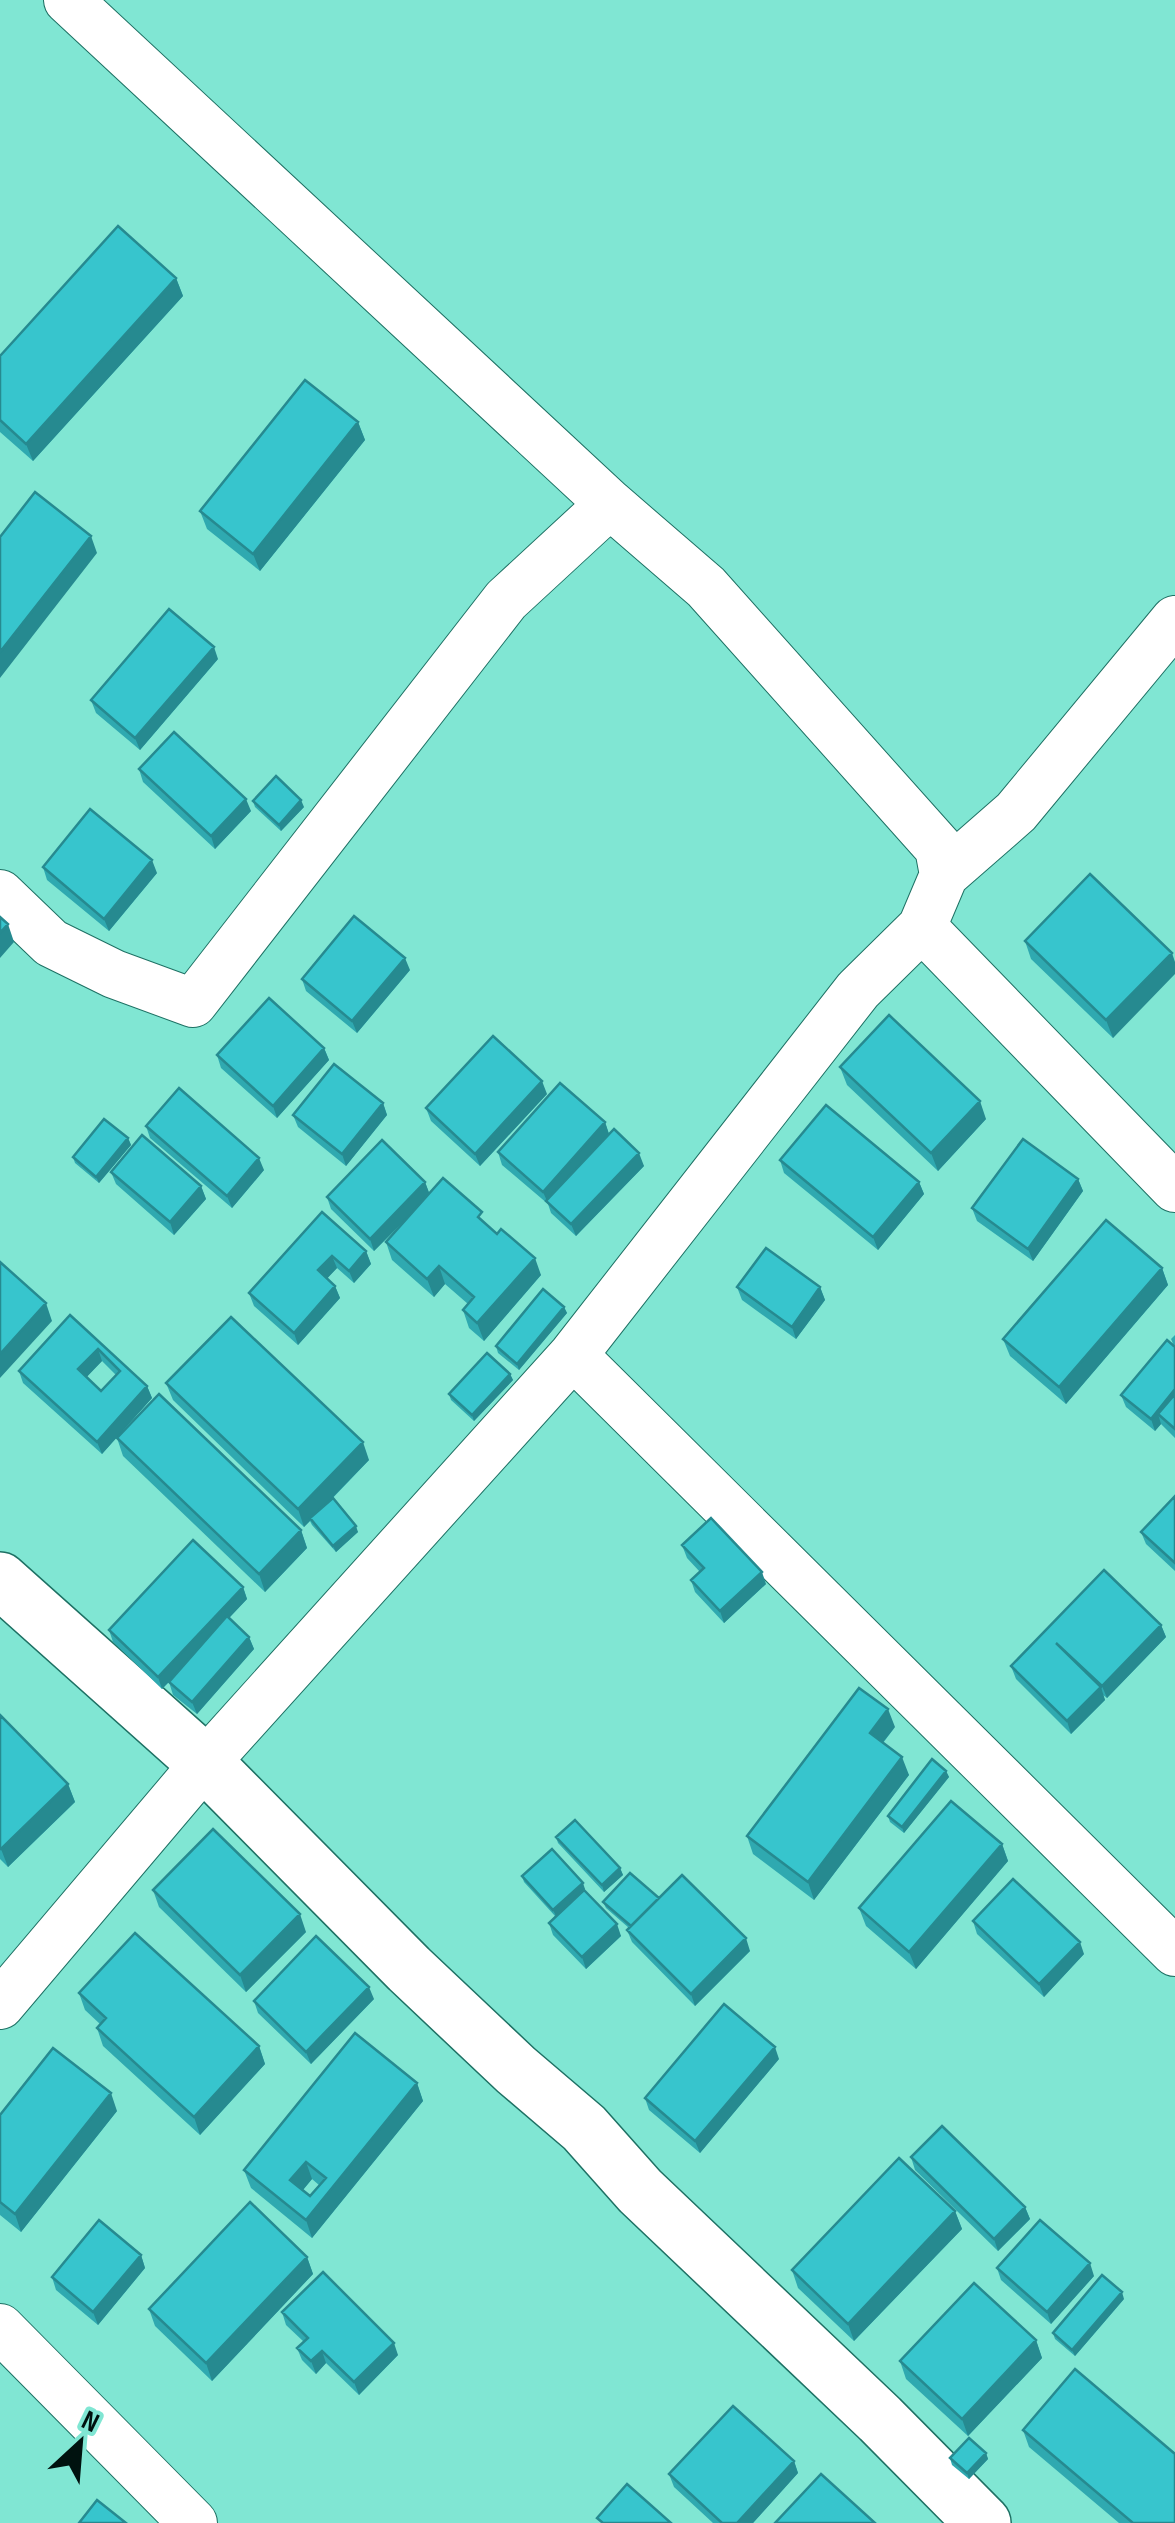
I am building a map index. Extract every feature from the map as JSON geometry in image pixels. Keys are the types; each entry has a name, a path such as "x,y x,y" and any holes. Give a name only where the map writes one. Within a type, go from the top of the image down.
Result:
{"street":[{"path":"68,0 610,504 706,587 939,848 944,875"},
{"path":"0,894 51,943 114,974 194,1002 506,600 610,504"},
{"path":"0,2005 205,1763 573,1355 858,990 922,927 944,875 1016,812 1175,620"},
{"path":"922,927 1175,1188"},
{"path":"573,1355 1175,1952"},
{"path":"0,1580 205,1763 409,1969 584,2128 640,2191 984,2523"},
{"path":"0,2328 193,2523"}],"building":[{"path":"118,226 176,278 26,444 0,420 0,356"},
{"path":"305,380 358,422 253,554 200,511"},
{"path":"35,492 91,536 0,652 0,537"},
{"path":"169,609 214,647 135,738 91,700"},
{"path":"174,732 246,799 211,836 139,769"},
{"path":"276,776 301,800 279,825 253,801"},
{"path":"90,809 152,860 104,919 43,867"},
{"path":"1090,874 1172,953 1106,1020 1025,941"},
{"path":"354,916 405,958 352,1021 302,979"},
{"path":"0,917 8,924 0,933"},
{"path":"269,998 324,1048 273,1106 217,1055"},
{"path":"889,1015 980,1101 931,1153 840,1067"},
{"path":"493,1036 542,1081 475,1154 426,1108"},
{"path":"334,1064 383,1103 342,1154 293,1115"},
{"path":"560,1083 605,1122 543,1192 498,1152"},
{"path":"179,1088 259,1158 227,1196 146,1126"},
{"path":"826,1105 919,1182 873,1237 780,1160"},
{"path":"104,1119 128,1138 96,1177 73,1157"},
{"path":"614,1129 639,1153 571,1224 546,1201"},
{"path":"142,1135 201,1186 170,1222 111,1172"},
{"path":"1023,1139 1078,1179 1028,1249 972,1208"},
{"path":"382,1140 425,1182 370,1239 327,1197"},
{"path":"443,1178 482,1212 478,1217 497,1234 501,1229 535,1258 477,1323 463,1310 474,1297 439,1266 427,1279 386,1242"},
{"path":"322,1212 366,1251 349,1271 332,1256 318,1270 335,1286 294,1333 249,1293"},
{"path":"1106,1220 1162,1268 1059,1387 1003,1339"},
{"path":"766,1248 820,1287 792,1327 737,1287"},
{"path":"0,1262 46,1303 0,1354"},
{"path":"543,1289 564,1307 517,1364 496,1346"},
{"path":"70,1315 147,1386 97,1442 19,1371","holes":["98,1349 120,1371 101,1391 78,1369"]},
{"path":"231,1317 363,1442 298,1509 166,1383"},
{"path":"1167,1340 1175,1347 1175,1389 1151,1419 1121,1395"},
{"path":"487,1353 510,1374 472,1415 449,1394"},
{"path":"159,1394 301,1530 259,1574 117,1438"},
{"path":"1175,1394 1175,1429 1158,1414"},
{"path":"1175,1496 1175,1563 1141,1532"},
{"path":"333,1498 356,1526 333,1546 310,1518"},
{"path":"711,1518 762,1572 720,1611 691,1580 704,1568 682,1545"},
{"path":"193,1540 243,1587 158,1677 109,1630"},
{"path":"1104,1570 1161,1625 1102,1686 1056,1643 1101,1687 1067,1721 1011,1666"},
{"path":"227,1616 249,1637 192,1702 169,1682"},
{"path":"859,1688 888,1709 870,1733 902,1757 808,1882 747,1836"},
{"path":"0,1715 68,1784 1,1849 0,1848"},
{"path":"932,1759 946,1771 902,1827 888,1816"},
{"path":"951,1801 1002,1844 909,1952 859,1908"},
{"path":"575,1820 620,1868 602,1885 556,1837"},
{"path":"213,1829 300,1914 240,1975 153,1890"},
{"path":"552,1849 583,1883 553,1910 522,1876"},
{"path":"630,1873 659,1898 631,1926 603,1902"},
{"path":"682,1875 746,1938 691,1994 627,1930"},
{"path":"1013,1879 1080,1942 1039,1984 973,1921"},
{"path":"584,1890 617,1924 582,1957 549,1923"},
{"path":"135,1933 259,2046 194,2117 97,2028 106,2018 79,1993"},
{"path":"316,1936 369,1987 306,2052 254,2001"},
{"path":"724,2004 775,2047 695,2141 645,2098"},
{"path":"355,2033 417,2083 306,2220 244,2170","holes":["306,2162 326,2178 310,2196 290,2180"]},
{"path":"53,2048 111,2093 15,2214 0,2202 0,2115"},
{"path":"942,2126 1025,2207 994,2239 911,2157"},
{"path":"899,2158 955,2211 848,2324 792,2270"},
{"path":"250,2202 307,2257 206,2363 149,2309"},
{"path":"99,2220 141,2255 93,2312 52,2277"},
{"path":"1040,2220 1090,2263 1047,2312 997,2268"},
{"path":"323,2272 394,2343 354,2382 322,2351 311,2361 297,2348 308,2338 282,2312"},
{"path":"1102,2275 1122,2292 1072,2350 1053,2333"},
{"path":"974,2283 1036,2340 962,2419 900,2361"},
{"path":"1075,2369 1175,2454 1175,2523 1133,2523 1023,2430"},
{"path":"733,2406 794,2461 737,2523 722,2523 669,2474"},
{"path":"969,2438 986,2453 967,2473 950,2458"},
{"path":"821,2474 875,2523 775,2523"},
{"path":"627,2484 671,2523 603,2523 597,2518"},
{"path":"97,2500 126,2523 79,2523"}]}
